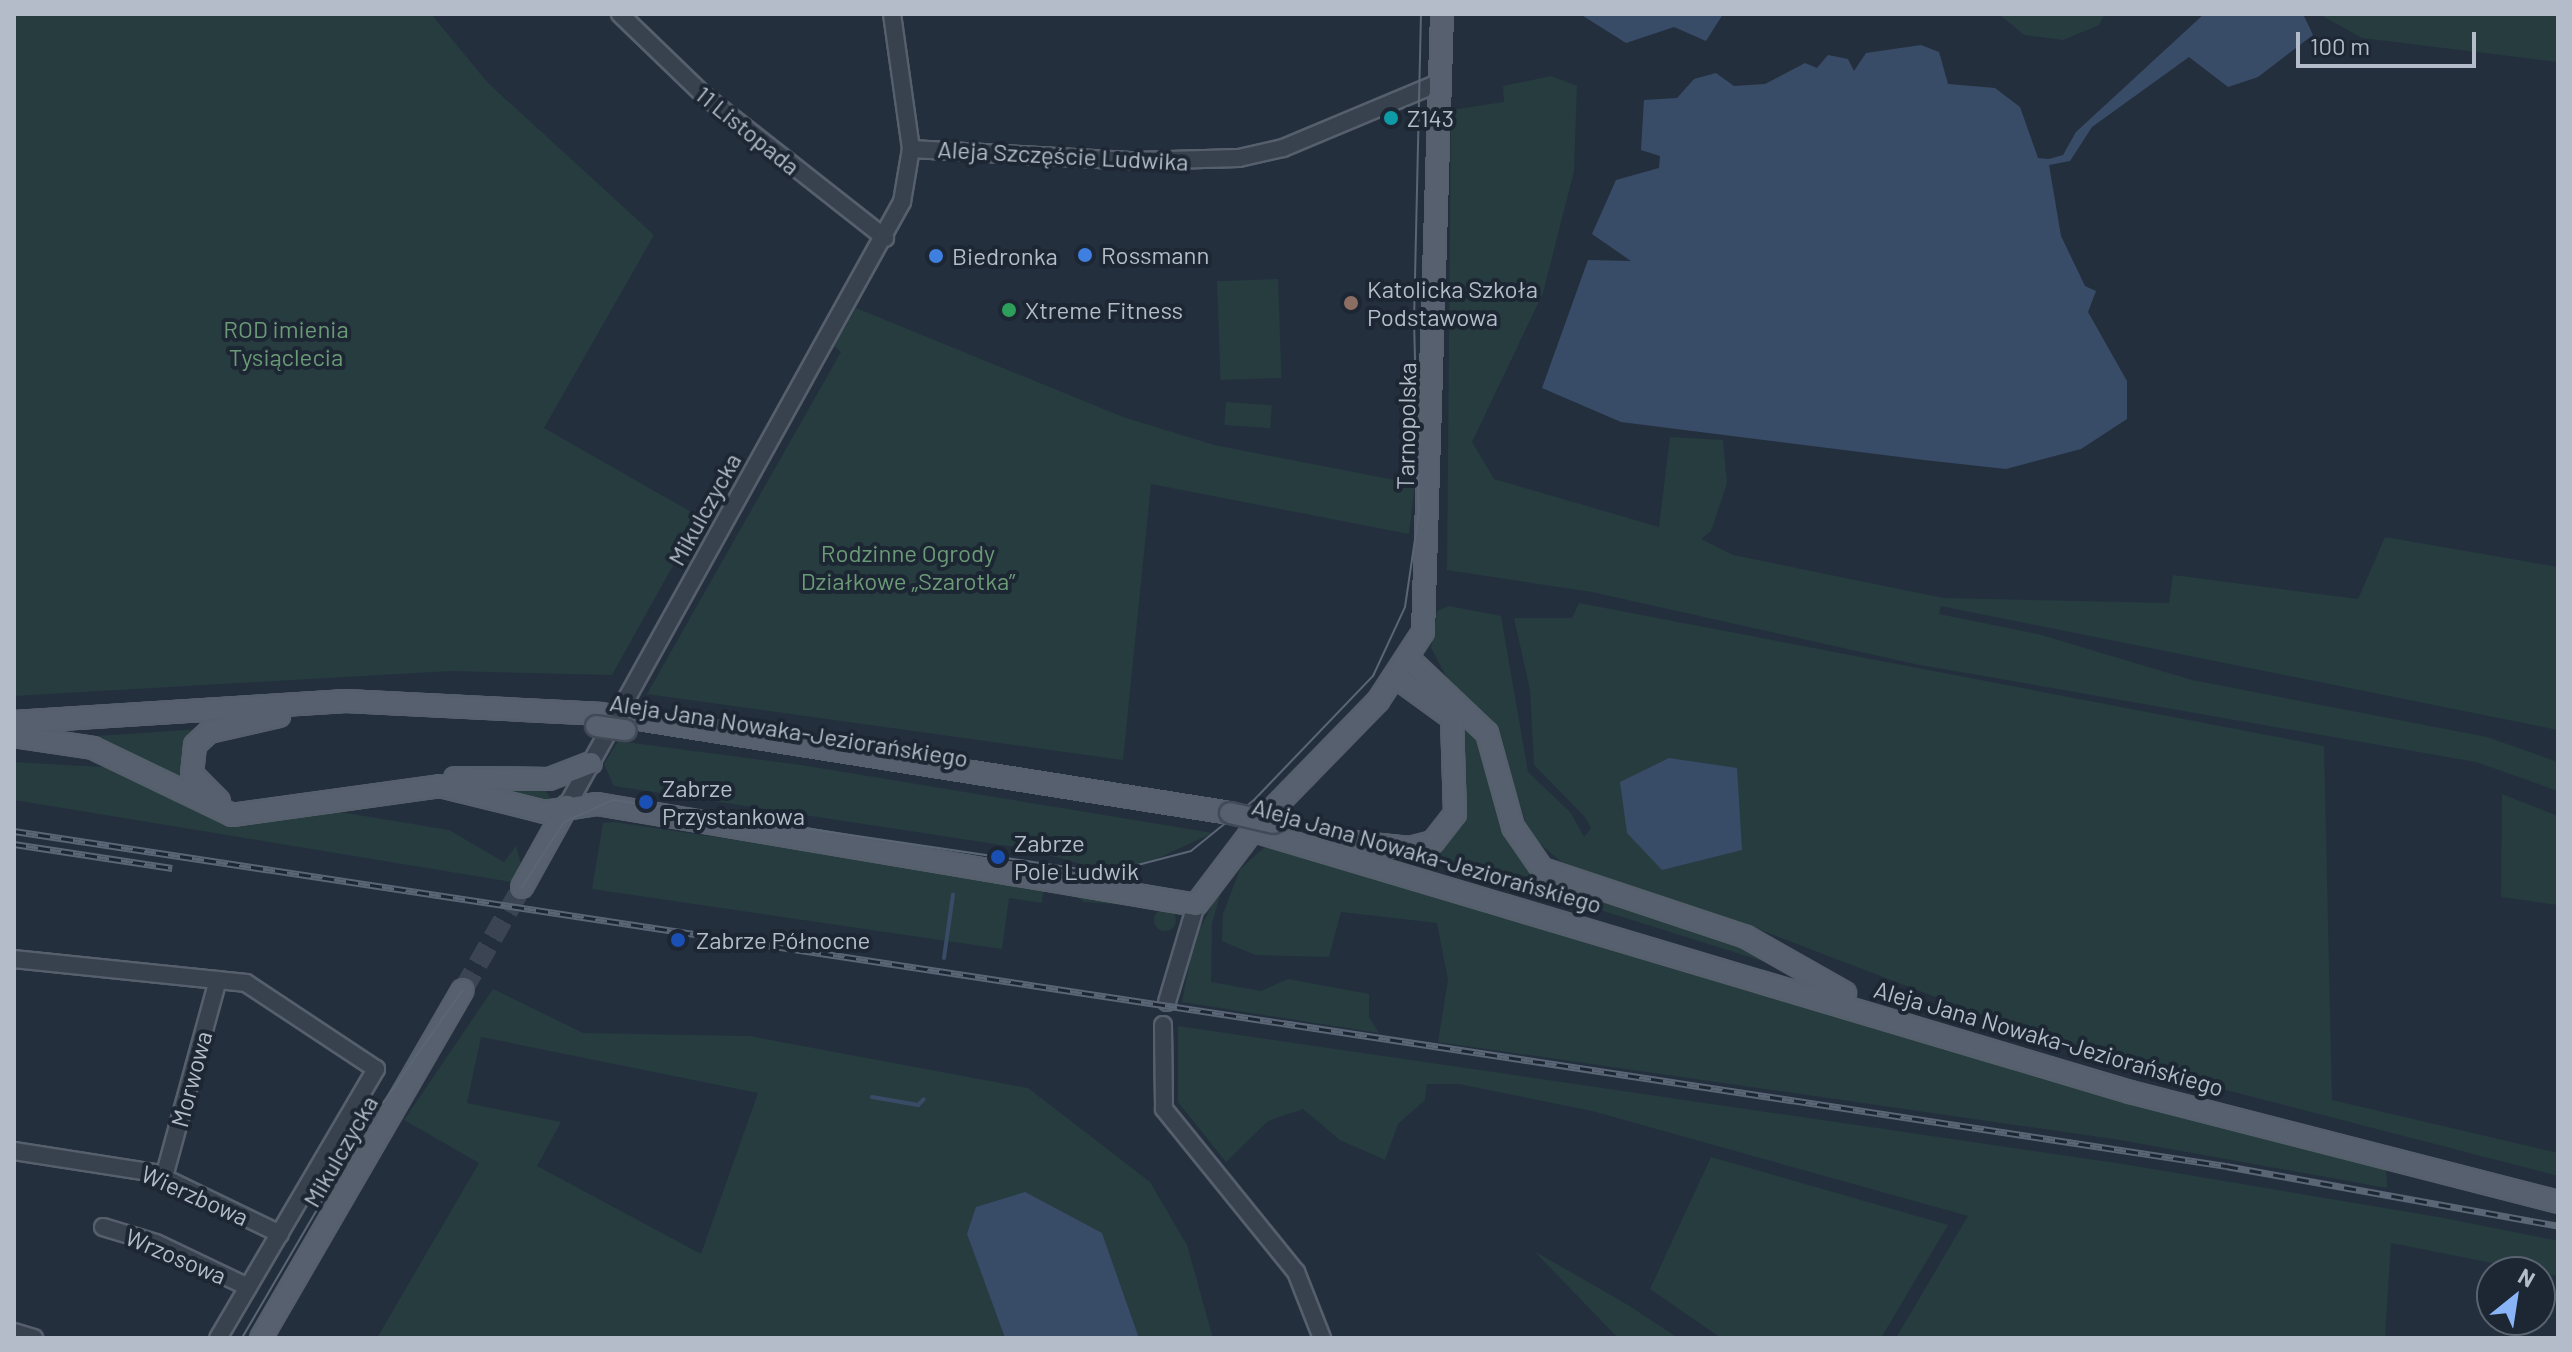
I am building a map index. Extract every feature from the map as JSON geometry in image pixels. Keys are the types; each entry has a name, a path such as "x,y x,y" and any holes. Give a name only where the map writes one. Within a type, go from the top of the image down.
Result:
{"main road":[{"name":"Tarnopolska","path":"1414,653 1429,559 1442,14"},
{"path":"14,735 93,748 232,815 440,786 545,812 567,806 597,804 1196,905 1256,826 1397,678 1414,653 1487,733 1513,827 1542,869 1746,937 1845,993"},
{"path":"1352,842 1410,848 1433,842 1455,814 1452,718 1397,678"},
{"name":"Aleja Jana Nowaka-Jeziorańskiego","path":"14,722 346,701 600,720 1352,842 2132,1080 2558,1188"},
{"name":"Aleja Jana Nowaka-Jeziorańskiego","path":"14,735 279,716 431,714 600,720"},
{"path":"279,716 209,732 190,758 199,787 216,800 256,809 400,782 537,779 591,763"},
{"path":"537,779 567,806"},
{"path":"516,805 535,824 541,852"},
{"name":"Mikulczycka","path":"522,887 567,806"},
{"name":"Aleja Jana Nowaka-Jeziorańskiego","path":"1269,829 2130,1092 2558,1202"},
{"name":"Mikulczycka","path":"261,1338 463,990"}],"street":[{"name":"11 Listopada","path":"620,14 706,97 885,238"},
{"name":"Mikulczycka","path":"567,806 885,238 908,183 911,149 892,14"},
{"name":"Aleja Szczęście Ludwika","path":"911,149 1135,161 1239,158 1283,148 1441,82"},
{"path":"1167,1002 1196,905"},
{"path":"14,959 218,980"},
{"name":"Mikulczycka","path":"218,980 271,994 376,1069 218,1338"},
{"name":"Morwowa","path":"164,1177 218,980"},
{"path":"1163,1025 1164,1109 1296,1272 1322,1338"},
{"name":"Wierzbowa","path":"14,1151 164,1177 280,1234"},
{"name":"Wrzosowa","path":"103,1227 156,1243 248,1287"},
{"path":"14,1332 34,1338"}],"green space":[{"name":"ROD imienia Tysiąclecia","path":"14,14 431,14 488,83 654,235 544,428 700,517 612,675 450,671 14,696"},
{"path":"1999,14 2105,14 2099,25 2063,40 2024,35"},
{"path":"2319,14 2558,14 2558,62 2362,38"},
{"path":"1551,76 1577,86 1574,171 1543,293 1472,442 1494,479 1659,527 1670,437 1723,440 1727,483 1711,531 1701,539 1733,555 1943,598 2169,603 2173,575 2358,599 2385,537 2558,567 2558,730 1941,606 1939,614 2038,634 2192,680 2487,737 2558,762 2558,791 2476,762 1915,664 1592,592 1447,570 1451,110 1504,102 1503,86"},
{"path":"1278,279 1281,378 1220,380 1217,281"},
{"name":"Rodzinne Ogrody Działkowe „Szarotka”","path":"856,308 1123,417 1214,445 1415,484 1409,534 1151,484 1123,760 647,694 841,352 834,346"},
{"path":"1226,402 1272,405 1270,428 1224,425"},
{"path":"1579,603 2324,746 2332,1100 2558,1153 2558,1176 2079,1052 1750,926 1568,868 1529,834 1495,724 1447,678 1431,648 1437,611 1449,606 1501,616 1528,772 1571,813 1584,837 1591,828 1585,817 1534,765 1530,690 1514,618 1572,618"},
{"path":"1414,678 1474,726 1525,861 1731,938 1775,965 1422,854 1462,806 1463,741 1461,724"},
{"path":"201,729 195,791 82,737"},
{"path":"618,741 801,765 1213,833 1143,865 1085,865 1022,848 614,786 604,764"},
{"path":"14,762 119,768 247,825 328,810 449,830 504,862 516,846 521,864 512,882 14,800"},
{"path":"490,786 544,788 554,804 524,803"},
{"path":"2502,794 2558,816 2558,905 2501,897"},
{"path":"614,822 1044,886 1042,903 1009,898 1002,949 592,889 603,823"},
{"path":"1267,845 2386,1165 2387,1188 2120,1140 1438,1042 1448,980 1437,923 1341,912 1329,957 1255,955 1222,941 1223,914 1240,869"},
{"path":"1224,882 1212,923 1211,982 1261,991 1288,979 1369,994 1369,1017 1379,1033 1182,1002 1194,940"},
{"path":"1071,891 1143,906 1084,902"},
{"path":"1165,909 1173,912 1176,920 1173,928 1165,931 1157,928 1154,920 1157,912"},
{"path":"493,989 583,1033 749,1036 1028,1088 1150,1182 1187,1245 1213,1338 1139,1338 1102,1233 967,1234 1005,1338 377,1338 479,1163 404,1120","holes":["481,1037 758,1093 701,1254 537,1166 561,1122 467,1103"]},
{"path":"1178,1026 2123,1164 2444,1218 2558,1241 2558,1276 2556,1256 2476,1256 2476,1260 2391,1243 2385,1338 1896,1338 1968,1216 1592,1111 1459,1084 1427,1084 1425,1100 1398,1124 1385,1160 1340,1140 1303,1109 1268,1121 1226,1162 1178,1102"},
{"path":"1711,1157 1948,1225 1881,1338 1721,1338 1650,1289"},
{"path":"1534,1251 1628,1305 1678,1338 1618,1338"}],"water":[{"path":"1580,14 1723,14 1706,41 1674,27 1626,43"},
{"path":"2204,14 2303,14 2313,35 2258,77 2228,87 2189,57 2092,127 2070,161 2049,165 2061,236 2085,286 2096,291 2088,312 2127,381 2127,419 2081,449 2006,469 1924,460 1621,422 1542,388 1588,260 1631,261 1592,234 1616,180 1659,168 1660,156 1641,150 1644,100 1677,98 1694,79 1716,73 1734,86 1765,84 1805,63 1817,68 1828,55 1848,59 1854,71 1866,53 1921,45 1939,52 1948,84 1995,88 2020,107 2038,158 2049,159 2063,155 2076,132"},
{"path":"1669,758 1737,768 1742,850 1662,870 1627,833 1620,782"},
{"path":"1025,1192 1102,1233 1139,1338 1005,1338 967,1234 976,1207"}],"waterway":[{"path":"944,958 953,895"},
{"path":"872,1097 918,1105 924,1099"}],"tunnel":[{"path":"463,990 522,887"}],"tram line":[{"path":"522,887 564,822 613,800 1107,873 1191,851 1254,800 1373,676 1405,607 1419,512 1414,322 1421,14"},
{"path":"242,1338 363,1131 463,990"}],"railway":[{"path":"14,831 2226,1166 2558,1226"},
{"path":"14,844 172,868"}],"place":[{"name":"Z143","path":"1391,118"},
{"name":"Rossmann","path":"1085,255"},
{"name":"Biedronka","path":"936,256"},
{"name":"Katolicka Szkoła Podstawowa","path":"1351,303"},
{"name":"Xtreme Fitness","path":"1009,310"},
{"name":"Zabrze Przystankowa","path":"646,802"},
{"name":"Zabrze Pole Ludwik","path":"998,857"},
{"name":"Zabrze Północne","path":"678,940"}]}
